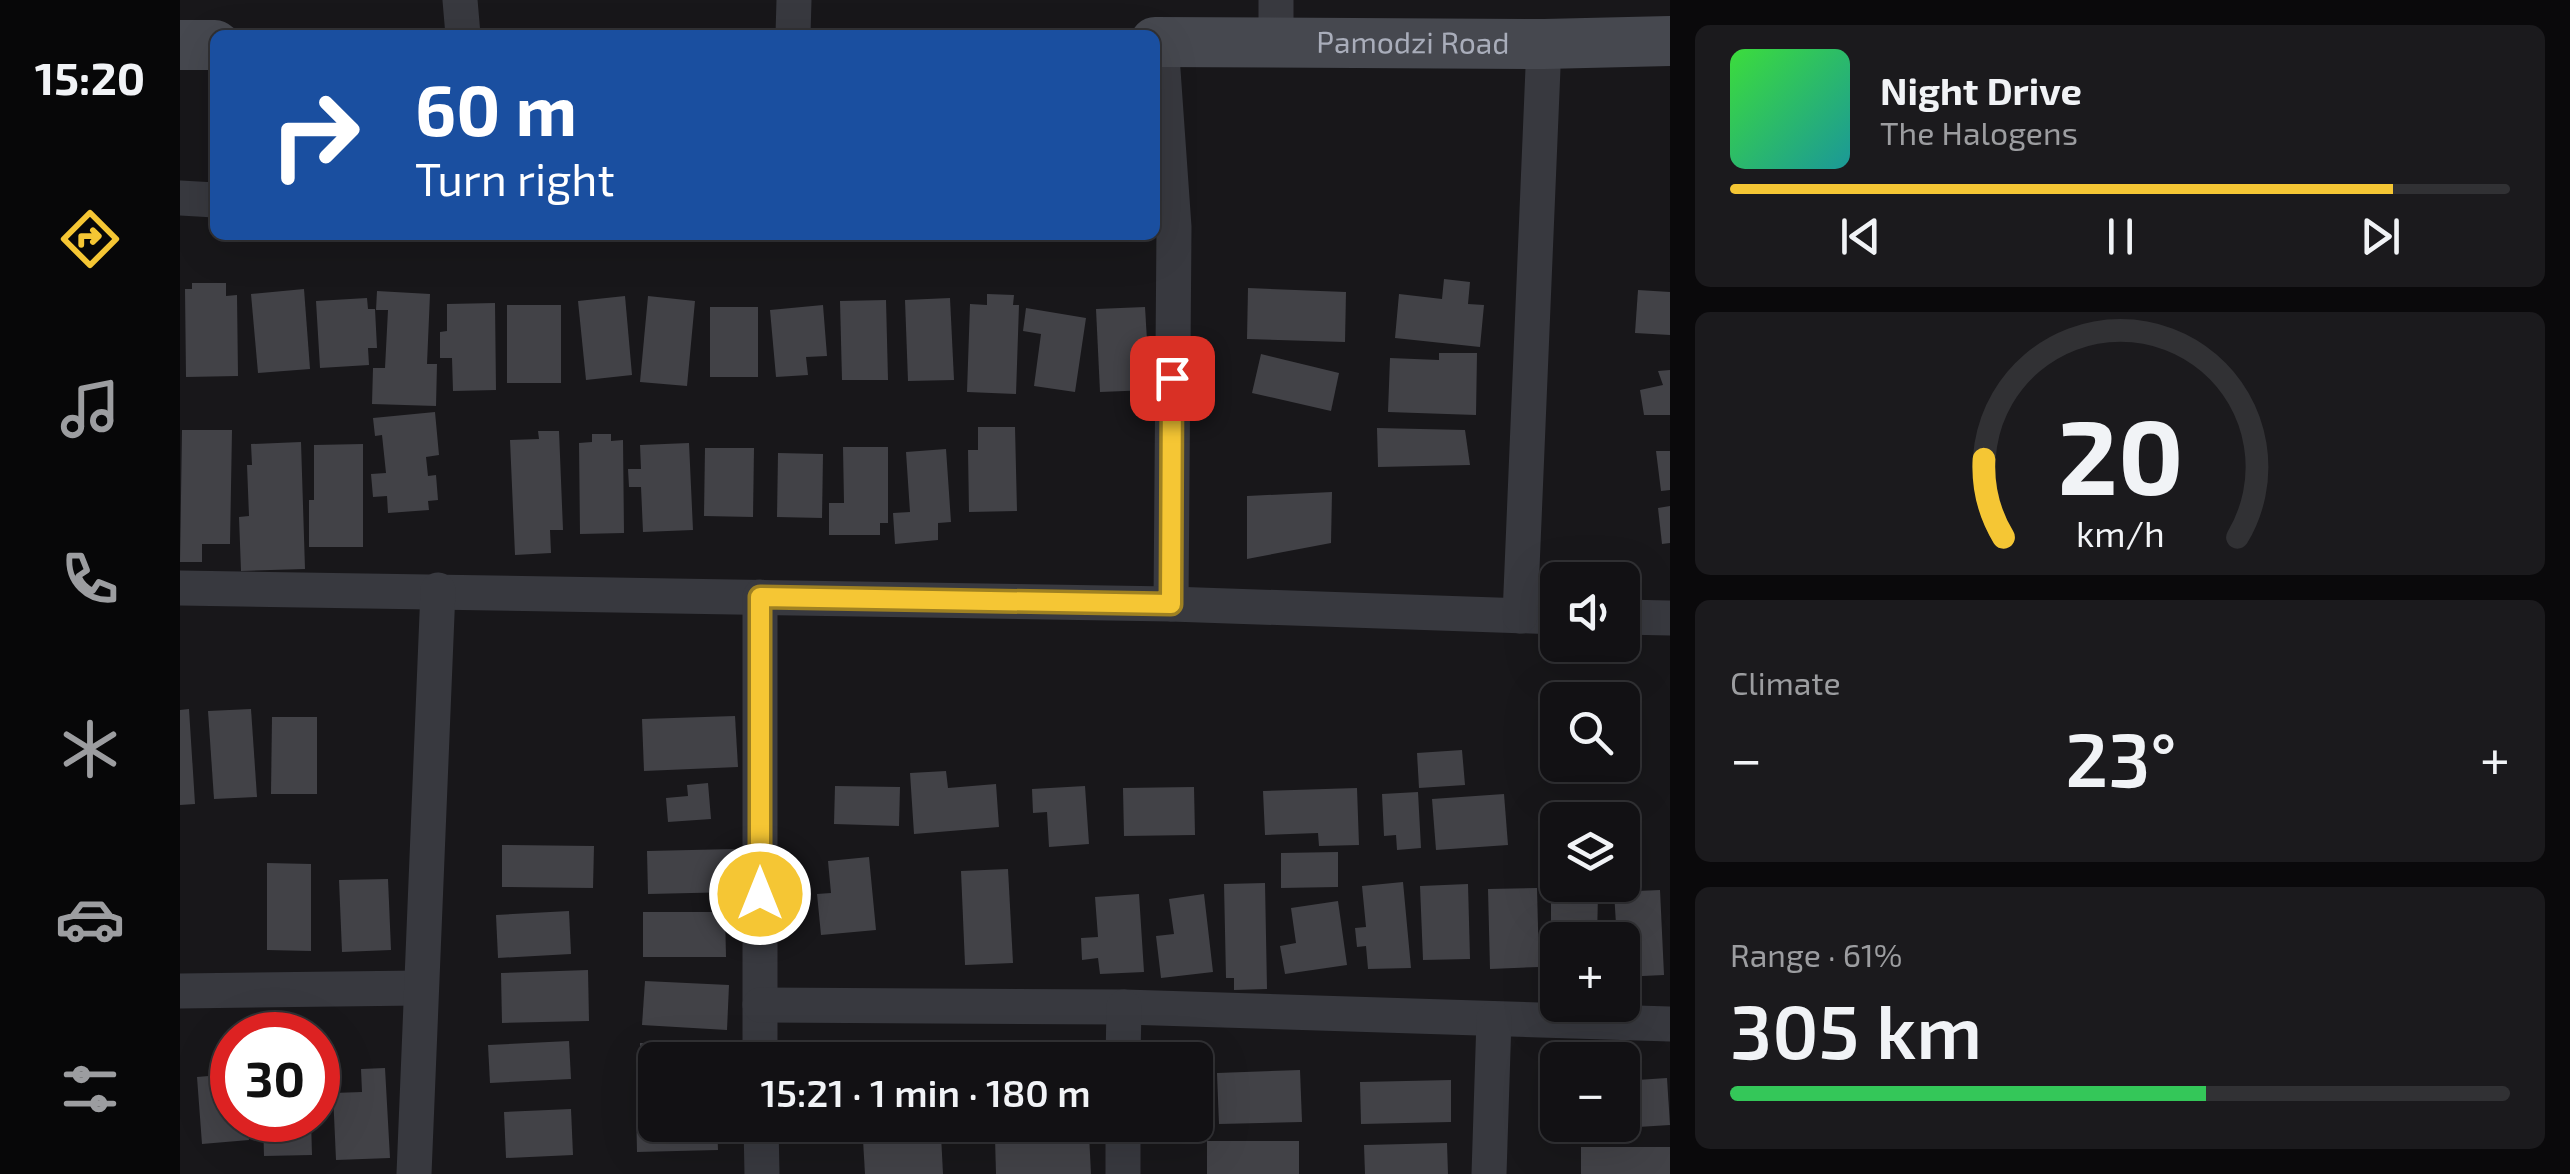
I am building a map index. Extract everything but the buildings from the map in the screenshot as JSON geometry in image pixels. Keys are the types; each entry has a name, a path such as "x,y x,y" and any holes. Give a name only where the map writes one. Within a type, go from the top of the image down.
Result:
{"street":[{"path":"460,0 463,30"},
{"path":"793,30 794,0"},
{"name":"Pamodzi Road","path":"1160,42 1276,22 1544,44 1670,41"},
{"path":"1520,616 1544,44"},
{"path":"180,46 210,45"},
{"path":"1160,104 1171,604"},
{"path":"180,198 210,200"},
{"path":"180,588 1171,604 1540,616"},
{"path":"414,1174 438,590"},
{"path":"760,597 760,1042"},
{"path":"1640,617 1670,618"},
{"path":"180,992 420,988"},
{"path":"760,1005 1124,1007 1670,1024"},
{"path":"1123,1042 1124,1007"},
{"path":"1489,1174 1494,1019"},
{"path":"761,1142 762,1174"},
{"path":"1123,1142 1123,1174"}],"route":[{"path":"760,894 760,597 1171,604 1172,378"}]}
